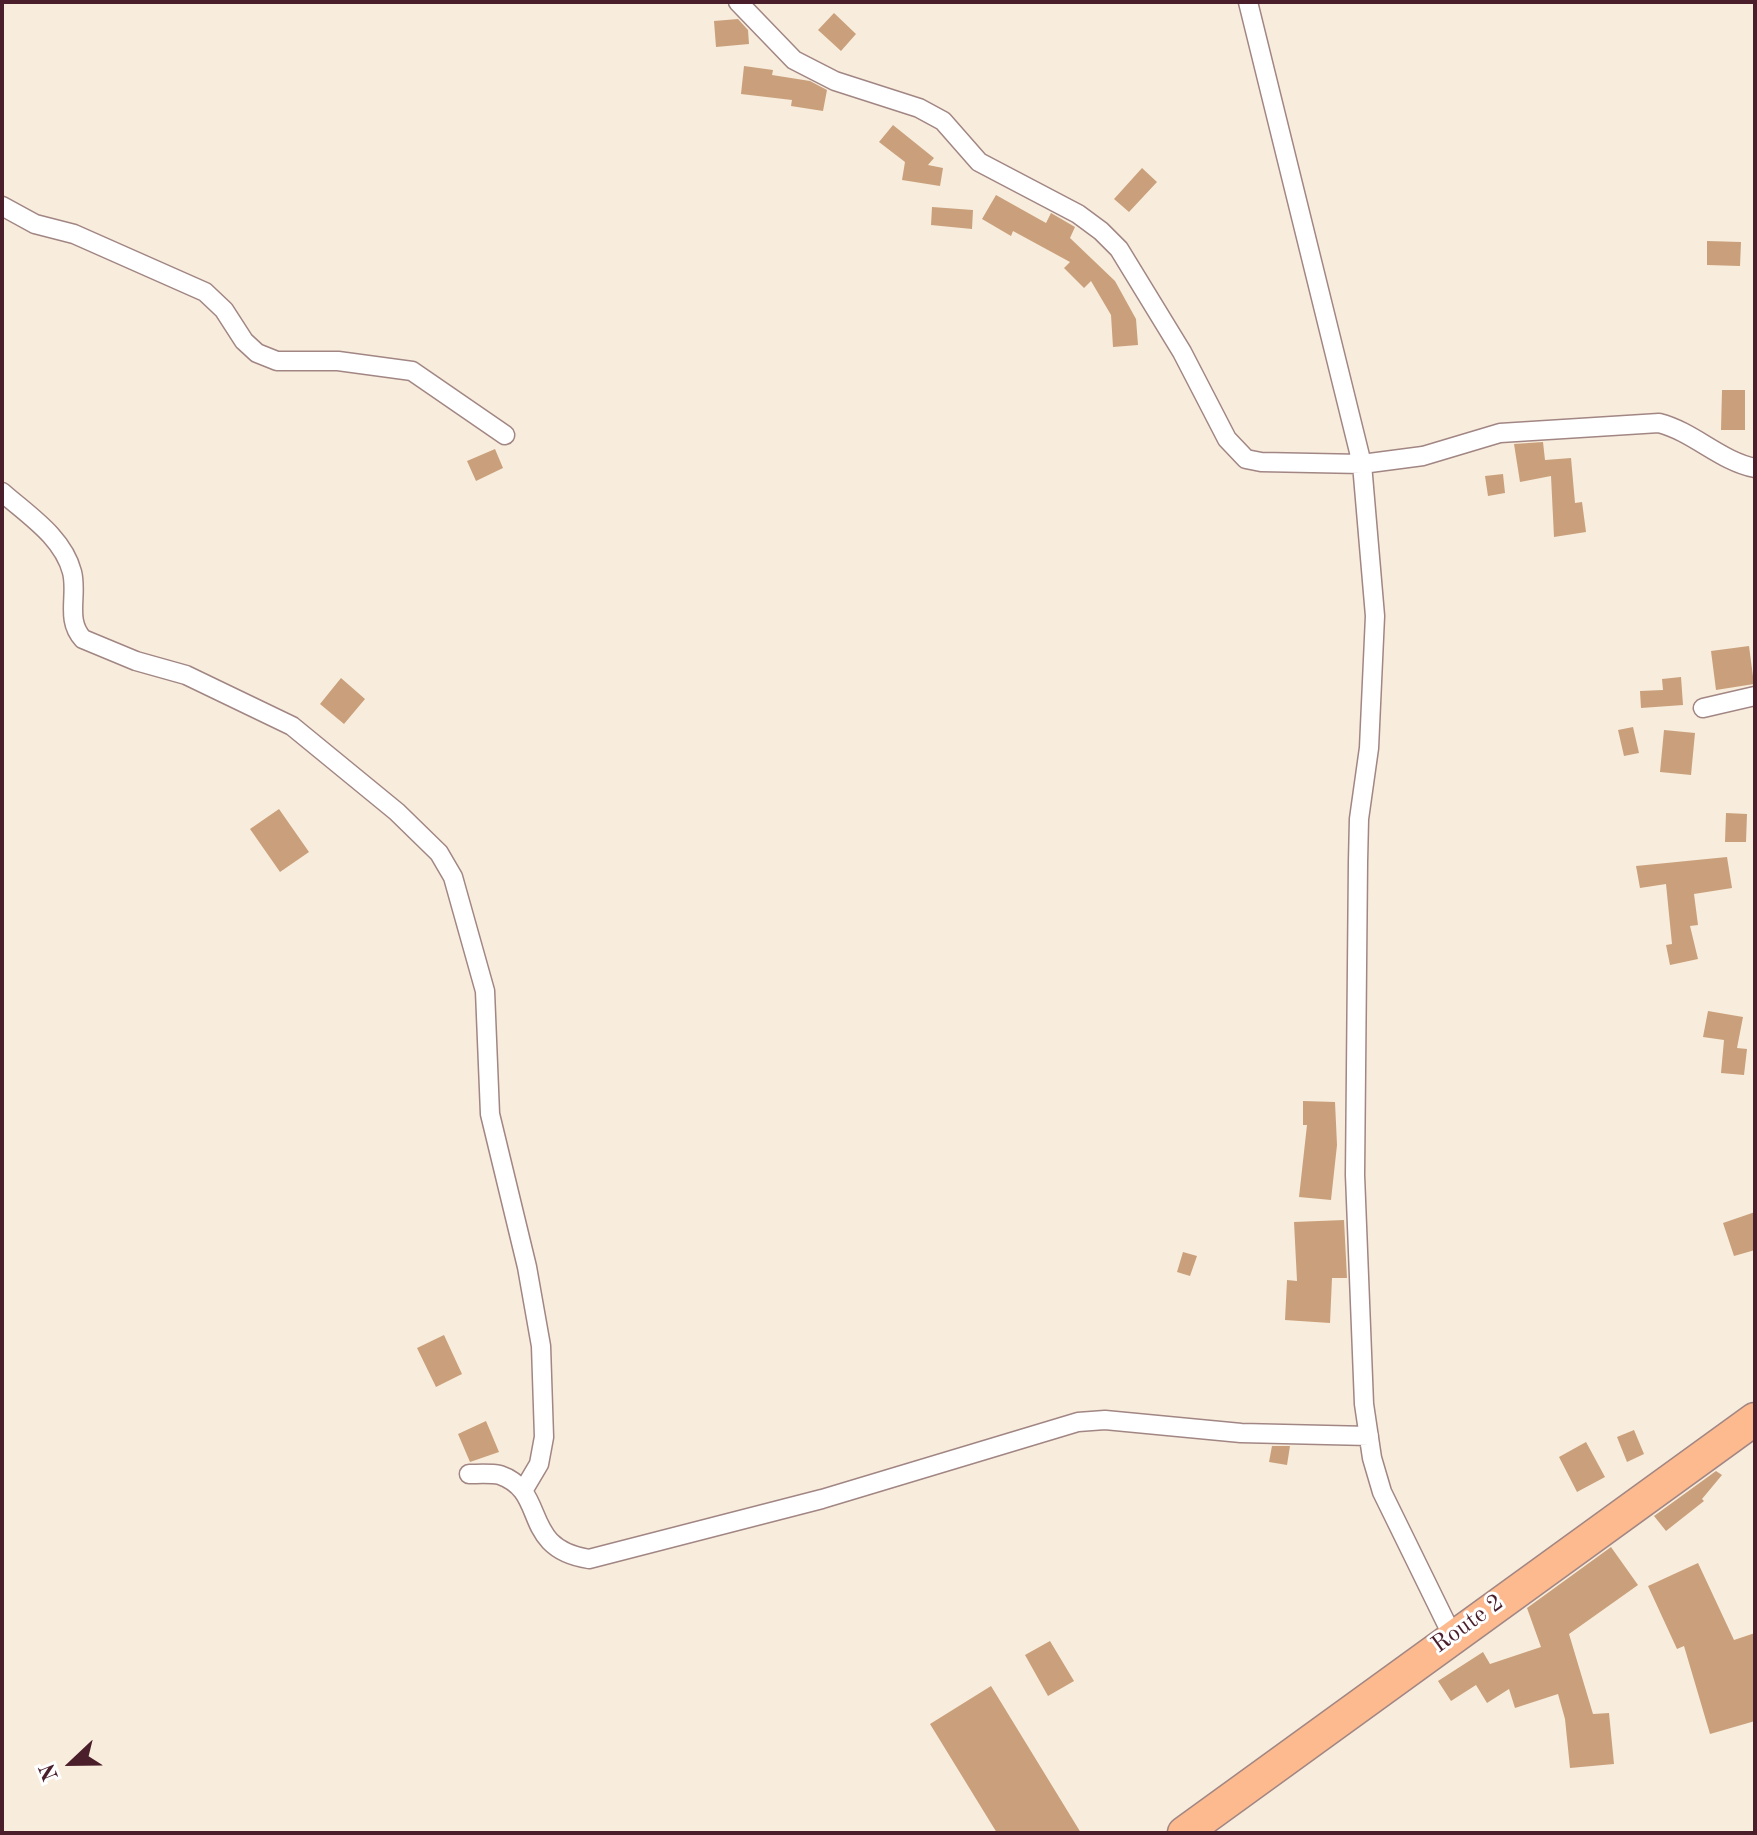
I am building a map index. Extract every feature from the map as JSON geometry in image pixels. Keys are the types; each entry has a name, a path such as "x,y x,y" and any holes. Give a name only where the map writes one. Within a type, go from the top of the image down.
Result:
{"highway":[{"name":"Route 2","path":"1184,1833 1452,1635 1755,1419"}],"street":[{"path":"738,2 794,60 835,81 919,108 943,121 979,162 1078,214 1101,231 1119,249 1182,352 1237,452 1261,462 1362,464 1423,456 1500,433 1659,423 1676,427 1731,460 1755,468"},
{"path":"1248,2 1362,464 1375,616 1369,748 1359,819 1355,1175 1364,1404 1382,1492 1452,1635"},
{"path":"2,206 35,224 74,234 205,292 224,310 244,341 257,353 277,361 338,361 412,371 505,435"},
{"path":"2,492 50,533 65,556 72,573 73,618 83,639 136,661 186,675 292,726 397,812 439,853 453,877 485,991 490,1114 527,1267 541,1346 544,1437 539,1464 523,1491"},
{"path":"1703,708 1755,696"},
{"path":"469,1474 498,1474 523,1491 552,1547 589,1559 822,1499 1078,1422 1105,1420 1241,1433 1369,1436"}],"building":[{"path":"834,13 856,34 841,51 818,30"},
{"path":"738,19 748,30 749,44 716,47 714,21"},
{"path":"744,66 773,70 772,75 810,81 827,90 823,111 791,106 792,100 741,94"},
{"path":"893,125 934,158 928,165 943,168 940,186 902,180 905,162 879,142"},
{"path":"1142,168 1157,182 1129,212 1114,199"},
{"path":"996,195 1046,223 1051,213 1075,227 1070,238 1115,281 1136,319 1138,345 1113,347 1111,315 1091,281 1084,288 1064,268 1070,262 1013,231 1011,236 982,219"},
{"path":"932,207 973,210 972,229 931,225"},
{"path":"1707,241 1741,242 1740,266 1707,265"},
{"path":"1722,390 1745,390 1745,430 1721,430"},
{"path":"1543,442 1545,460 1571,458 1575,503 1582,502 1586,532 1554,537 1551,476 1520,482 1514,444"},
{"path":"495,449 503,468 476,481 467,461"},
{"path":"1503,474 1505,493 1488,496 1485,476"},
{"path":"1749,646 1754,684 1716,690 1711,651"},
{"path":"1681,677 1683,705 1641,708 1640,691 1663,690 1662,679"},
{"path":"341,678 365,699 344,724 320,704"},
{"path":"1633,727 1639,753 1624,756 1618,730"},
{"path":"1664,730 1695,733 1691,775 1660,772"},
{"path":"279,809 309,852 280,872 250,829"},
{"path":"1726,813 1747,814 1746,842 1725,842"},
{"path":"1727,857 1732,888 1694,894 1698,925 1690,926 1698,959 1670,965 1666,945 1672,944 1666,884 1640,888 1636,866"},
{"path":"1708,1011 1743,1017 1737,1048 1747,1049 1744,1075 1721,1073 1724,1040 1703,1037"},
{"path":"1303,1101 1335,1102 1337,1145 1331,1200 1299,1197 1307,1125 1303,1125"},
{"path":"1755,1212 1755,1250 1734,1256 1723,1223"},
{"path":"1344,1220 1347,1278 1332,1278 1330,1323 1285,1320 1287,1280 1297,1281 1294,1222"},
{"path":"1183,1252 1197,1256 1190,1276 1177,1272"},
{"path":"444,1335 462,1374 436,1387 417,1348"},
{"path":"486,1421 499,1452 470,1462 458,1434"},
{"path":"1634,1430 1644,1454 1627,1462 1617,1437"},
{"path":"1586,1442 1605,1477 1577,1492 1559,1457"},
{"path":"1272,1446 1290,1446 1287,1465 1269,1462"},
{"path":"1716,1471 1722,1475 1702,1499 1704,1501 1666,1531 1654,1516"},
{"path":"1611,1547 1638,1585 1569,1634 1593,1714 1609,1713 1614,1764 1570,1768 1565,1719 1558,1694 1515,1708 1509,1689 1487,1703 1476,1685 1451,1701 1438,1681 1483,1652 1490,1664 1541,1647 1527,1608"},
{"path":"1698,1563 1734,1640 1755,1633 1755,1721 1710,1734 1684,1646 1677,1649 1648,1586"},
{"path":"1050,1641 1074,1681 1048,1696 1025,1655"},
{"path":"991,1686 1081,1833 997,1833 930,1724"}]}
